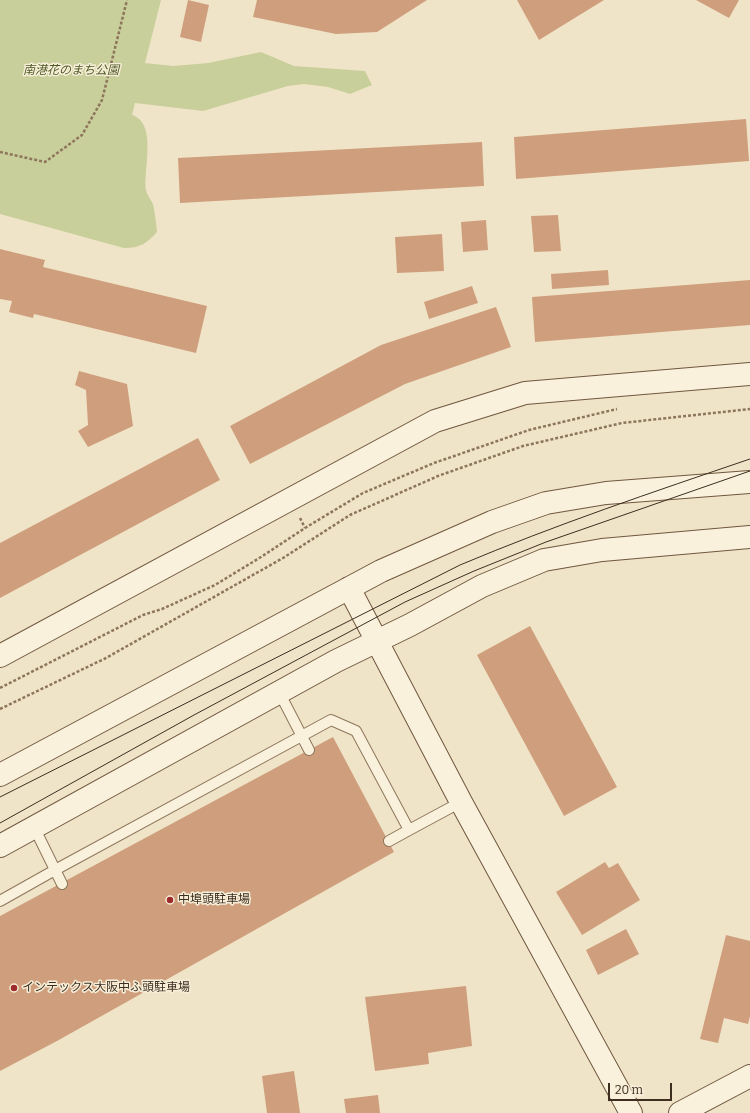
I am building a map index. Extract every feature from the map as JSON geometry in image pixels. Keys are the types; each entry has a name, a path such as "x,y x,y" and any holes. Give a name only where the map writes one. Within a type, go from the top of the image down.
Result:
{"street":[{"path":"0,656 435,421 525,393 750,374"},
{"path":"0,775 381,571 492,522 546,503 606,493 750,482"},
{"path":"0,846 279,692 482,586 544,560 602,550 750,537"},
{"path":"349,588 461,802 631,1113"},
{"path":"680,1113 750,1076"}],"lane":[{"path":"279,692 309,750"},
{"path":"0,901 331,720 356,731 409,830"},
{"path":"388,841 461,802"},
{"path":"34,827 62,884"}],"path":[{"path":"0,152 45,162 82,135 102,100 127,0"},
{"path":"0,688 144,616 215,585 305,528 363,494 434,463 529,430 621,408"},
{"path":"0,709 106,658 283,558 350,515 438,476 523,446 622,423 750,409"}],"green space":[{"name":"南港花のまち公園","path":"0,0 161,0 145,63 173,66 208,63 261,52 294,66 365,71 372,85 350,94 328,87 304,84 288,86 203,111 135,103 132,115 140,120 145,127 147,137 148,148 146,190 153,204 157,232 149,240 139,246 124,248 0,214"}],"building":[{"path":"188,0 209,5 201,42 180,37"},
{"path":"257,0 427,0 377,32 336,34 253,17"},
{"path":"517,0 604,0 539,40"},
{"path":"696,0 739,0 729,18"},
{"path":"746,119 749,161 516,179 514,137"},
{"path":"482,142 484,186 180,203 178,158"},
{"path":"558,215 561,251 534,252 531,216"},
{"path":"486,220 488,250 463,252 461,222"},
{"path":"442,234 444,271 397,273 395,237"},
{"path":"0,249 45,260 43,267 207,306 196,353 34,314 33,318 9,312 12,301 0,299"},
{"path":"608,270 609,285 552,289 551,274"},
{"path":"750,280 750,325 535,342 532,297"},
{"path":"472,286 478,303 429,319 424,302"},
{"path":"496,307 511,347 405,384 250,464 230,426 381,345"},
{"path":"79,371 127,384 133,426 88,447 78,431 88,425 86,390 75,385"},
{"path":"198,438 220,480 0,598 0,543"},
{"path":"530,626 617,787 564,816 477,655"},
{"name":"中埠頭駐車場","path":"333,737 394,852 57,1041 0,1071 0,916"},
{"path":"605,862 609,868 618,863 640,900 582,935 556,892"},
{"path":"626,929 639,954 598,975 586,950"},
{"path":"726,935 750,941 750,1016 748,1024 724,1018 718,1043 700,1039"},
{"path":"466,986 472,1046 428,1053 429,1064 375,1071 365,997"},
{"path":"294,1071 300,1113 267,1113 262,1076"},
{"path":"378,1095 380,1113 346,1113 344,1099"}],"tram line":[{"path":"0,797 460,565 641,496 750,459"},
{"path":"0,823 194,715 405,602 474,571 546,542 750,471"}],"place":[{"name":"中埠頭駐車場","path":"170,900"},
{"name":"インテックス大阪中ふ頭駐車場","path":"14,988"}]}
